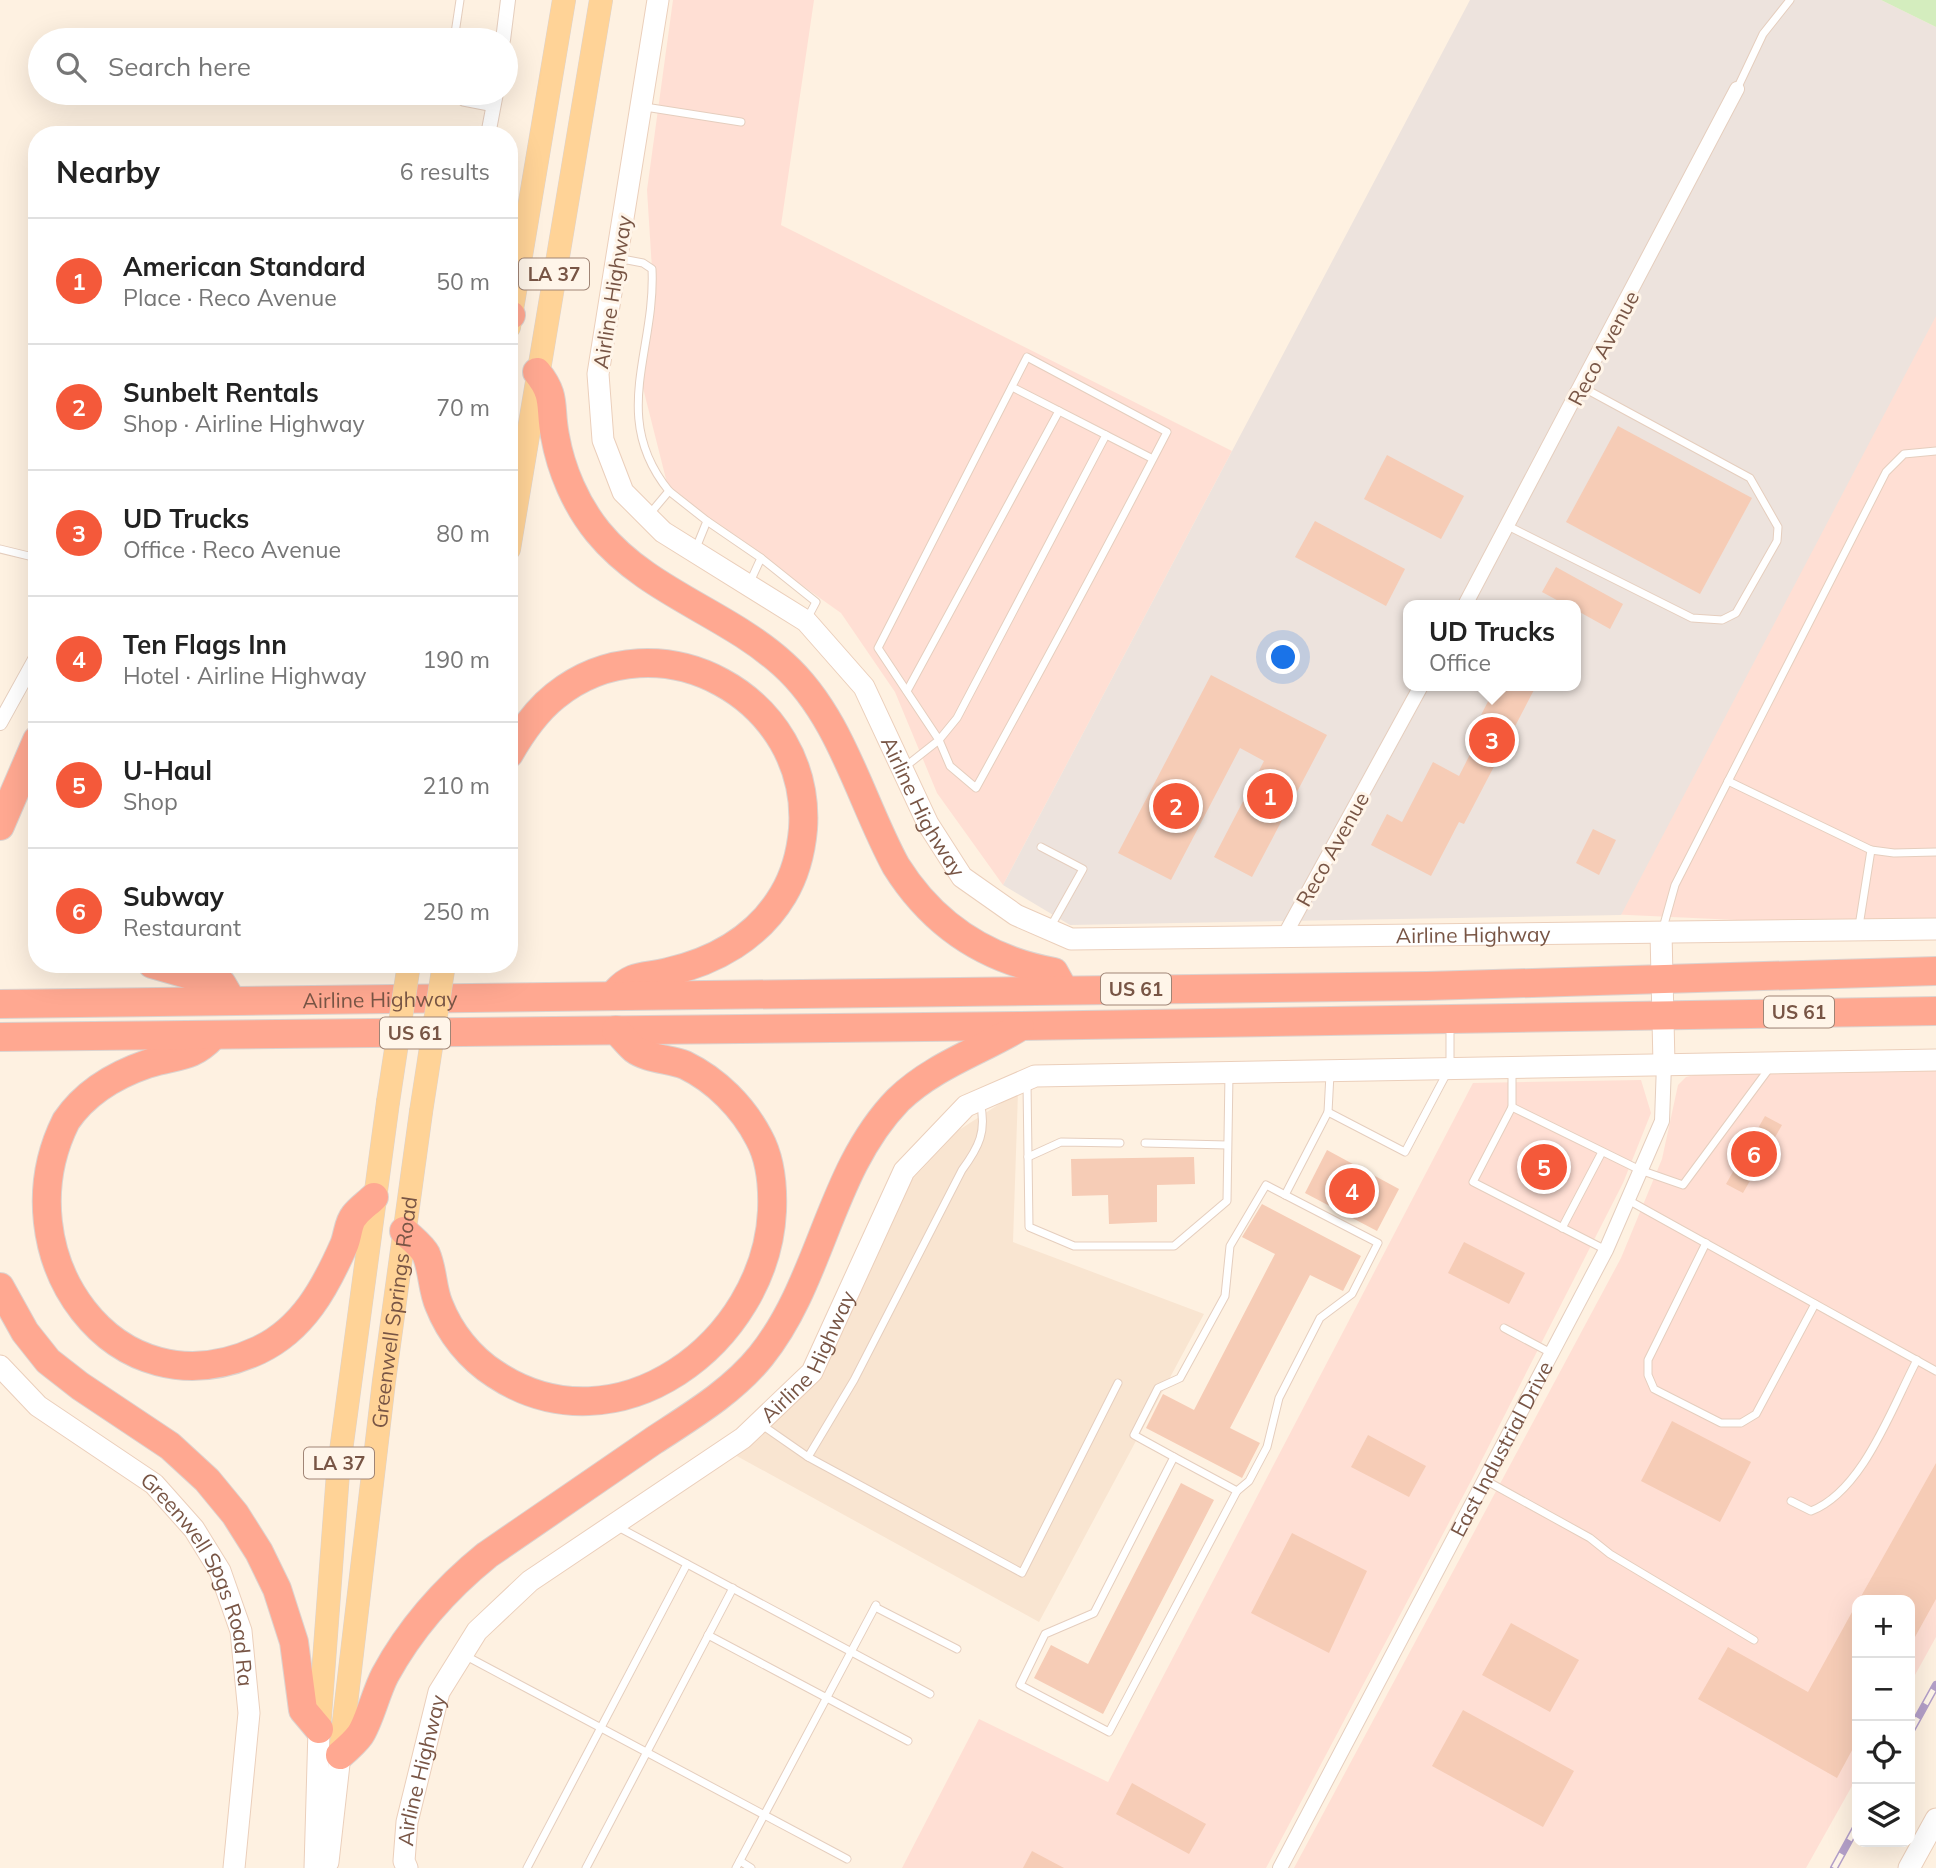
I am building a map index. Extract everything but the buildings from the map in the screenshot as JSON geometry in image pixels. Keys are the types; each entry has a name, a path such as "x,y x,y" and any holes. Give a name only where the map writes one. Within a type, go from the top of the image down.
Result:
{"highway":[{"path":"537,372 551,390 555,437 569,482 598,532 625,559 653,580 768,651 794,674 827,720 896,866 932,912 982,949 1007,960 1054,972 1063,990"},
{"path":"518,741 538,712 569,686 604,670 649,663 707,674 743,695 773,725 794,765 801,790 802,840 792,877 771,913 737,945 668,972 628,978 612,996"},
{"path":"0,826 28,761"},
{"name":"Airline Highway","path":"0,1037 1021,1026 1450,1017 1890,973 1936,971"},
{"path":"184,973 222,984 232,1001"},
{"name":"Airline Highway","path":"0,1004 1063,990 1661,997 1936,1011"},
{"path":"341,1755 361,1734 384,1677 408,1638 431,1607 458,1579 487,1555 706,1405 759,1358 792,1306 860,1151 898,1100 933,1072 981,1050 1021,1026"},
{"path":"404,1231 425,1252 438,1304 462,1344 496,1375 535,1394 571,1401 614,1397 637,1391 688,1365 711,1347 738,1314 760,1272 771,1226 772,1207 771,1175 766,1157 747,1118 716,1085 685,1065 636,1051 616,1030"},
{"path":"213,1036 197,1053 148,1064 110,1081 79,1105 57,1137 41,1178 37,1222 48,1271 73,1311 117,1347 148,1359 182,1366 199,1366 243,1357 279,1339 309,1310 329,1279 353,1217 374,1198"},
{"path":"0,1287 25,1332 48,1361 80,1387 170,1446 207,1480 235,1514 259,1552 277,1589 294,1642 303,1710 318,1729"}],"main road":[{"name":"LA 37","path":"518,272 564,0"},
{"name":"LA 37","path":"518,491 601,0"},
{"name":"Greenwell Springs Road","path":"318,1729 338,1473 374,1198 409,973"},
{"name":"Greenwell Springs Road","path":"341,1755 404,1231 443,973"}],"street":[{"path":"505,28 509,0"},
{"name":"Airline Highway","path":"658,0 598,374 603,440 623,492 663,533 806,621 864,687 928,824 962,877 1016,915 1071,939 1116,941 1936,929"},
{"name":"Reco Avenue","path":"1468,600 1737,89"},
{"path":"490,126 494,105"},
{"path":"0,723 28,672"},
{"name":"Reco Avenue","path":"1283,938 1418,691"},
{"name":"East Industrial Drive","path":"1280,1868 1606,1250 1662,1121 1664,1064 1661,933"},
{"name":"Airline Highway","path":"407,1868 404,1861 407,1822 439,1692 477,1631 530,1581 743,1438 812,1373 904,1171 966,1105 1035,1076 1936,1060"},
{"name":"Greenwell Spgs Road Ra","path":"0,1366 38,1406 154,1484 194,1529 220,1571 241,1631 249,1713 234,1868"},
{"name":"Greenwell Springs Road","path":"316,1868 318,1729"},
{"name":"Greenwell Springs Road","path":"327,1868 341,1755"},
{"path":"1909,1868 1936,1819"}],"lane":[{"path":"456,28 460,0"},
{"path":"1737,89 1763,34 1790,0"},
{"path":"478,105 494,108"},
{"path":"641,106 741,122"},
{"path":"617,258 643,263 652,269 638,404 641,444 655,474 669,491 816,602 806,621"},
{"path":"1027,357 1167,432 1153,459 976,788 950,766 939,740 878,648 1027,357"},
{"path":"1012,387 1153,459"},
{"path":"1508,526 1692,618 1723,620 1736,613 1776,541 1778,527 1750,478 1582,387"},
{"path":"906,691 1059,411"},
{"path":"902,769 939,740 957,718 1106,435"},
{"path":"1661,933 1675,885 1886,472 1903,454 1936,451"},
{"path":"647,517 669,491"},
{"path":"694,552 707,521"},
{"path":"0,549 28,556"},
{"path":"749,586 761,558"},
{"path":"1728,781 1871,850 1894,853 1936,852"},
{"path":"1041,847 1083,869 1049,929"},
{"path":"1859,930 1871,850"},
{"path":"1328,1112 1405,1152 1450,1067 1450,1017"},
{"path":"1512,1107 1640,1170 1683,1185 1773,1063"},
{"path":"1513,1066 1512,1107 1473,1182 1606,1250"},
{"path":"1284,1195 1328,1112 1331,1069"},
{"path":"1027,1080 1029,1227 1074,1246 1174,1246 1227,1201 1229,1073"},
{"path":"808,1457 854,1380 962,1171 980,1145 985,1121 980,1100"},
{"path":"1028,1157 1061,1142 1120,1143"},
{"path":"1144,1143 1227,1145"},
{"path":"1562,1228 1602,1152"},
{"path":"1174,1457 1094,1613 1045,1634 1020,1685 1109,1732 1237,1491 1249,1482 1267,1447 1279,1398 1320,1318 1352,1294 1378,1243 1266,1185 1230,1246 1225,1296 1180,1378 1158,1388 1134,1435 1237,1491"},
{"path":"1628,1199 1936,1371"},
{"path":"1706,1243 1648,1360 1648,1375 1654,1389 1721,1423 1741,1423 1756,1414 1815,1304"},
{"path":"1504,1328 1551,1353"},
{"path":"1791,1502 1811,1511 1829,1504 1856,1476 1917,1360"},
{"path":"758,1423 808,1457 1022,1573 1118,1383"},
{"path":"1485,1480 1590,1538 1611,1554 1754,1640"},
{"path":"614,1525 930,1694"},
{"path":"527,1868 687,1564"},
{"path":"586,1868 733,1588"},
{"path":"751,1868 738,1865 876,1606 957,1649"},
{"path":"708,1636 908,1741"},
{"path":"463,1654 600,1730 847,1859"}],"shaded area":[{"path":"673,0 814,0 781,225 1232,451 1003,885 937,793 895,692 841,613 669,491 641,380 652,269 647,190"},
{"path":"1470,0 1881,0 1936,27 1936,316 1621,915 1070,925 1003,885"},
{"path":"1936,309 1936,929 1607,914"},
{"path":"1936,1071 1936,1637 1915,1675 1915,1595 1852,1595 1852,1786 1806,1868 1294,1868 1621,1258 1662,1159 1678,1085 1686,1077 1703,1073"},
{"path":"1641,1080 1651,1113 1623,1183 1471,1481 1266,1868 902,1868 979,1719 1108,1782 1473,1083"},
{"path":"1018,1092 1013,1242 1204,1314 1039,1622 735,1455 812,1383 908,1184 959,1130"}],"green space":[{"path":"1881,0 1936,0 1936,27"}],"railway":[{"path":"1915,1723 1936,1685"},
{"path":"1834,1868 1852,1835"}],"place":[{"name":"UD Trucks","path":"1492,740"},
{"name":"American Standard","path":"1270,796"},
{"name":"Sunbelt Rentals","path":"1176,806"},
{"name":"Subway","path":"1754,1154"},
{"name":"U-Haul","path":"1544,1167"},
{"name":"Ten Flags Inn","path":"1352,1191"}]}
